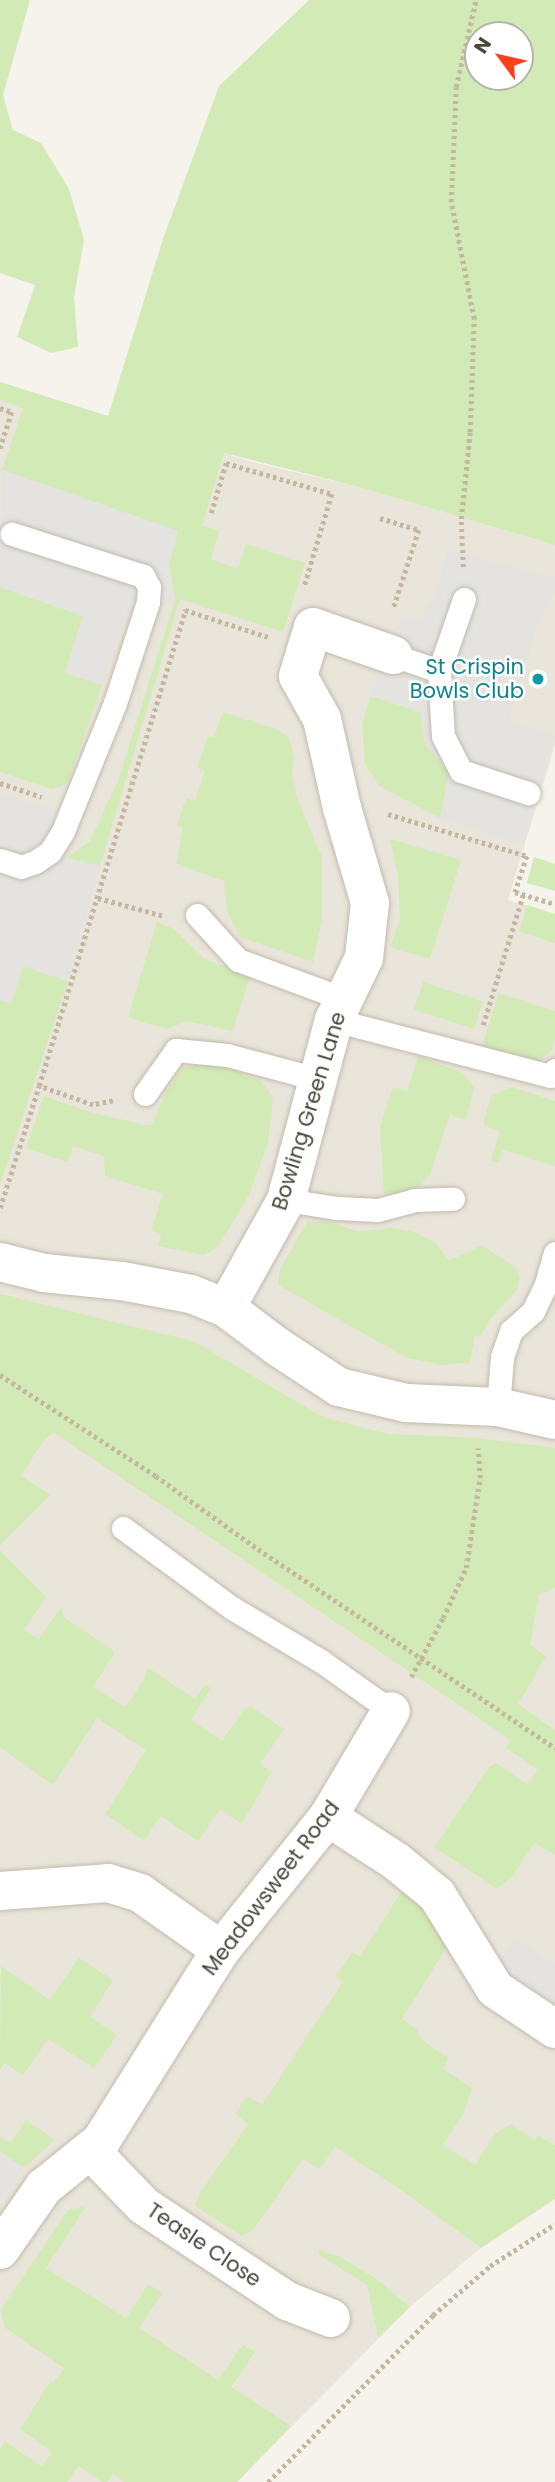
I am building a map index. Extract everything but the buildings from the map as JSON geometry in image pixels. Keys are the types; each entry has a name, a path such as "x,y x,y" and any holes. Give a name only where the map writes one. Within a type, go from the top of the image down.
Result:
{"street":[{"path":"306,649 313,627 386,653"},
{"name":"Bowling Green Lane","path":"226,1308 286,1200 317,1079 339,1010 364,958 370,903 342,808 322,719 298,676 306,649"},
{"path":"0,1262 44,1273 122,1281 191,1294 226,1308 278,1347 339,1387 488,1422 555,1420"},
{"name":"Meadowsweet Road","path":"0,2250 44,2187 91,2151 221,1950 328,1817 391,1711"},
{"path":"328,1817 397,1862 437,1895 495,1989 555,2029"},
{"path":"0,1891 108,1883 141,1893 221,1950"},
{"name":"Teasle Close","path":"91,2151 144,2206 287,2301 331,2318"}],"lane":[{"path":"0,860 21,867 35,862 50,852 62,831 115,703 148,603 149,587 143,576 12,534"},
{"path":"464,599 439,671 443,736 461,771 528,793"},
{"path":"386,653 439,671"},
{"path":"197,915 238,960 339,1010 474,1056 550,1076 555,1070"},
{"path":"145,1094 176,1050 227,1055 317,1079"},
{"path":"286,1200 337,1208 378,1210 415,1200 453,1199"},
{"path":"488,1422 502,1357 511,1331 533,1311 546,1284 555,1253"},
{"path":"123,1528 232,1608 321,1661 391,1711"}],"path":[{"path":"464,599 461,519 470,432 474,319 451,202 456,87 476,0"},
{"path":"0,408 12,412 0,449"},
{"path":"211,513 226,463 332,494 303,593"},
{"path":"380,518 419,530 386,653"},
{"path":"0,1208 185,610 306,649"},
{"path":"0,783 47,799"},
{"path":"342,808 377,811 527,856 515,892 555,904"},
{"path":"474,1056 523,895"},
{"path":"98,898 159,916 197,915"},
{"path":"39,1086 93,1105 145,1094"},
{"path":"0,1375 156,1476 258,1549 555,1748"},
{"path":"391,1711 422,1659 466,1568 488,1422"},
{"path":"268,2482 433,2315 490,2266 555,2224"}],"shaded area":[{"path":"0,382 252,462 359,487 555,545 555,745 508,900 555,914 555,2199 481,2248 410,2307 237,2482 0,2482"},
{"path":"2,470 178,531 169,565 175,600 121,626 102,685 65,673 83,616 0,587"},
{"path":"448,550 555,578 555,592 536,629 509,722 555,736 524,844 440,818 449,774 425,743 420,712 371,696 400,619 420,618 435,595"},
{"path":"0,793 49,808 67,858 100,866 68,981 23,966 11,1004 0,1000"},
{"path":"514,1938 555,1964 555,2011 518,1985 499,1961"},
{"path":"0,2152 24,2168 0,2202"}],"green space":[{"path":"0,0 30,0 3,95 13,130 41,143 69,189 84,240 74,297 78,347 51,353 17,337 35,285 0,273"},
{"path":"309,0 555,0 555,545 359,487 224,453 202,526 219,530 211,559 238,569 246,544 305,563 283,632 180,599 100,866 67,858 90,841 118,781 175,600 169,565 178,531 2,470 23,408 0,400 0,382 108,416 163,239 219,86"},
{"path":"0,587 83,616 65,673 102,685 67,784 52,789 0,772"},
{"path":"371,696 420,712 425,743 449,774 440,818 379,786 365,764 362,724"},
{"path":"223,712 277,729 289,738 294,758 292,775 297,798 322,857 322,920 313,962 240,937 227,912 224,881 176,864 183,828 177,826 186,798 195,801 205,770 197,768 208,736 214,737"},
{"path":"390,839 461,860 430,959 390,947 400,919 398,875"},
{"path":"534,857 555,864 555,891 527,883"},
{"path":"527,905 555,914 555,943 519,931"},
{"path":"157,922 174,929 205,959 250,976 233,1031 187,1021 167,1029 128,1017"},
{"path":"23,966 68,981 0,1185 0,1000 11,1003"},
{"path":"423,982 483,1001 474,1029 414,1010"},
{"path":"499,993 555,1011 555,1038 551,1051 535,1064 482,1046"},
{"path":"418,1056 463,1073 474,1088 466,1120 450,1115 430,1175 412,1192 384,1195 380,1127 393,1087 407,1091"},
{"path":"218,1063 262,1082 273,1098 268,1143 249,1195 218,1247 204,1255 158,1246 161,1234 151,1230 163,1194 105,1176 104,1156 73,1146 68,1162 26,1148 44,1096 93,1113 151,1126 166,1092 183,1067"},
{"path":"512,1087 555,1101 555,1166 503,1150 498,1163 491,1160 500,1131 483,1125 491,1095"},
{"path":"327,1221 357,1231 392,1228 415,1232 436,1243 449,1261 482,1245 516,1268 520,1278 517,1290 490,1319 480,1337 475,1335 470,1362 444,1365 407,1358 278,1285 280,1269 307,1222"},
{"path":"0,1294 193,1341 323,1417 388,1434 477,1438 555,1448 555,1588 539,1594 530,1644 546,1657 518,1704 555,1730 555,1855 534,1843 514,1875 497,1889 434,1847 490,1766 496,1763 528,1785 538,1770 506,1748 511,1740 53,1432 41,1444 21,1476 50,1495 0,1545"},
{"path":"0,1550 46,1597 24,1630 39,1639 61,1607 65,1618 113,1650 114,1654 93,1687 125,1707 146,1676 147,1667 195,1699 205,1685 211,1688 191,1720 222,1741 244,1709 250,1706 284,1729 260,1764 272,1772 241,1824 220,1809 198,1841 161,1816 144,1841 105,1814 146,1750 97,1718 53,1785 0,1747"},
{"path":"402,1891 424,1909 448,1945 402,2019 417,2029 420,2039 448,2058 443,2069 472,2088 464,2112 443,2145 475,2165 496,2133 511,2124 535,2140 538,2135 555,2145 555,2199 481,2248 400,2189 335,2147 320,2169 303,2159 253,2230 242,2236 195,2206 200,2193 248,2124 235,2114 247,2096 262,2105 343,1982 336,1977 352,1952 360,1956"},
{"path":"79,1958 113,1980 90,2016 117,2035 94,2068 48,2039 23,2075 5,2063 0,2070 1,1966 49,2000"},
{"path":"26,2120 55,2140 24,2168 0,2152 0,2137 10,2143"},
{"path":"86,2206 46,2268 126,2318 148,2284 162,2293 139,2328 218,2380 243,2345 255,2352 231,2387 291,2426 237,2482 124,2482 113,2474 107,2482 102,2482 78,2466 67,2482 0,2482 0,2449 5,2441 42,2467 52,2452 20,2429 50,2382 54,2382 64,2368 4,2327 1,2309 68,2210"},
{"path":"320,2250 342,2258 375,2278 410,2307 378,2337 367,2285 318,2254"}],"place":[{"name":"St Crispin Bowls Club","path":"538,679"}]}
